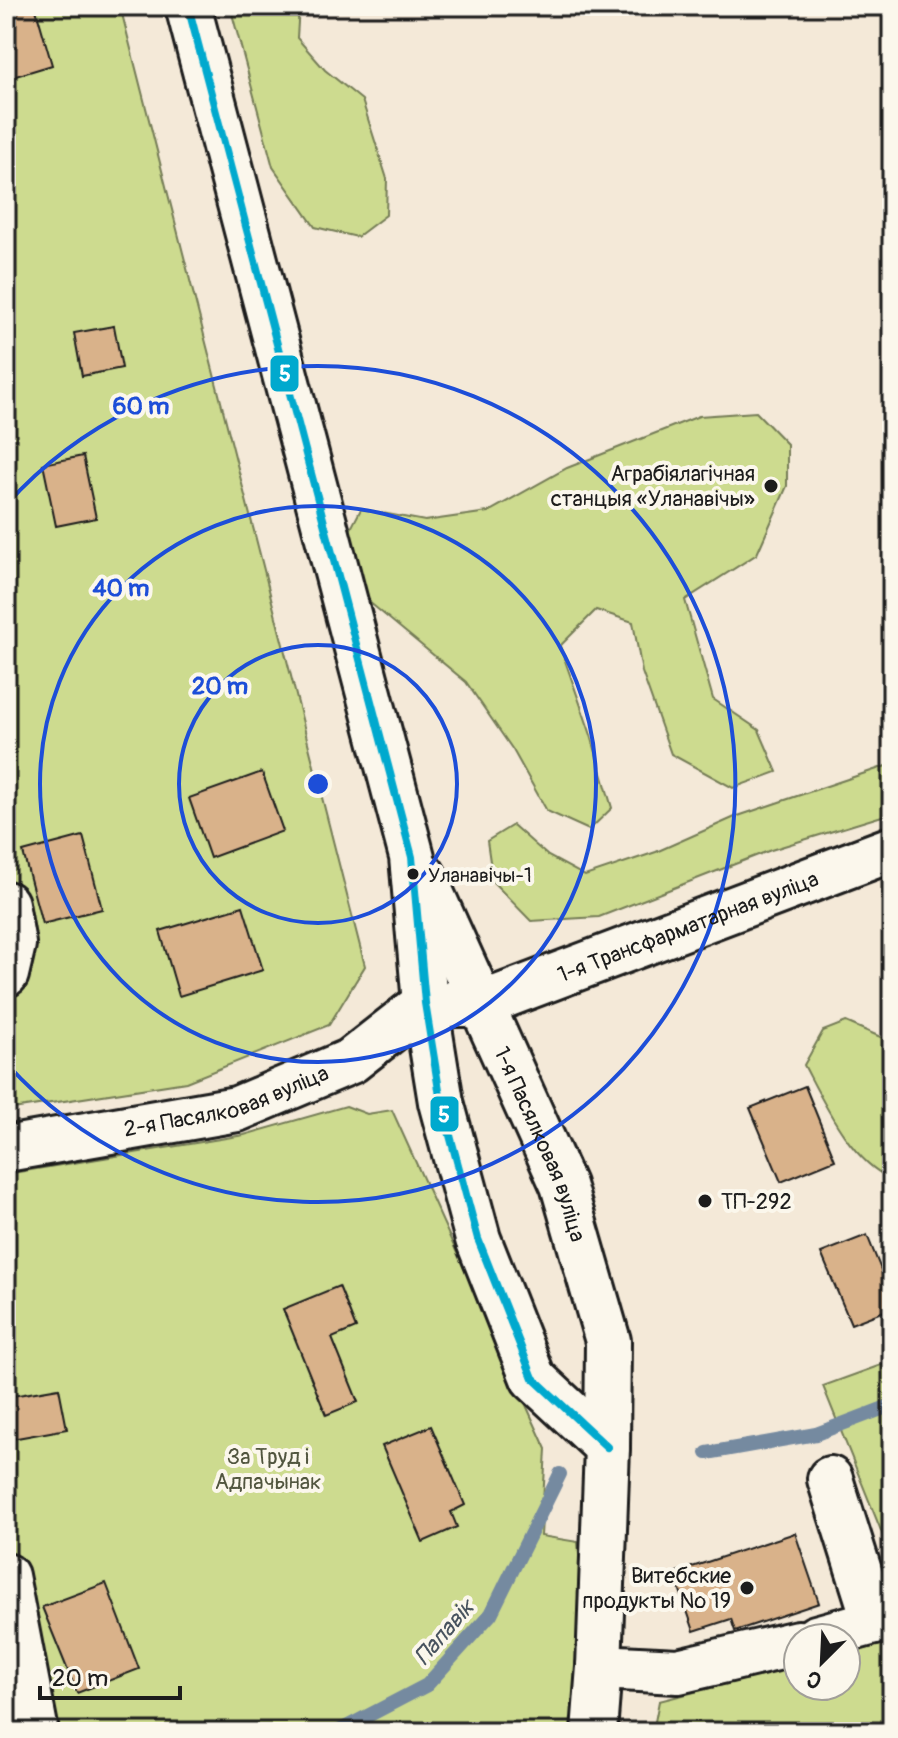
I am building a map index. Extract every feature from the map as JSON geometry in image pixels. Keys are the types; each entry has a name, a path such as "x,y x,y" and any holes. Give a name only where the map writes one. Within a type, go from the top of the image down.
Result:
{"street":[{"path":"188,6 412,857 425,1003 441,1102 478,1239 533,1378 607,1447"},
{"name":"1-я Трансфарматарная вуліца","path":"482,1004 892,849"},
{"name":"1-я Пасялковая вуліца","path":"412,857 430,886 563,1185 608,1341 607,1447 594,1732"},
{"path":"6,904 13,944 6,974"},
{"path":"425,1003 482,1004"},
{"name":"2-я Пасялковая вуліца","path":"6,1149 237,1109 351,1061 425,1003"},
{"path":"830,1479 883,1619 862,1625"},
{"path":"6,1576 36,1732"},
{"path":"599,1667 678,1671 782,1647"}],"green space":[{"path":"6,6 120,6 365,966 329,1025 186,1082 6,1110"},
{"path":"230,6 299,6 297,38 325,70 362,100 387,179 386,215 357,237 315,227 273,167"},
{"path":"756,412 787,444 787,486 757,554 685,600 713,699 759,730 777,772 733,788 671,754 642,672 633,622 596,610 560,646 612,808 589,830 547,811 513,750 466,682 369,602 345,540 361,509 425,521 488,512 567,468 699,416"},
{"path":"892,764 892,813 771,850 599,917 531,921 493,882 487,841 513,825 548,856 585,876 656,852 735,817"},
{"path":"846,1022 892,1042 892,1179 877,1171 851,1145 804,1065 823,1031"},
{"name":"За Труд і Адпачынак","path":"346,1106 367,1114 392,1110 546,1449 541,1536 578,1542 586,1646 572,1732 6,1732 6,1174 244,1135"},
{"path":"892,1361 892,1558 823,1386"},
{"path":"892,1642 892,1732 653,1732 659,1701 782,1670 782,1702 862,1702 862,1650"}],"building":[{"path":"6,6 35,6 52,65 6,79"},
{"path":"114,326 122,368 82,376 74,333"},
{"path":"83,456 96,518 56,526 43,464"},
{"path":"262,772 283,831 210,858 189,798"},
{"path":"83,836 102,909 42,924 23,852"},
{"path":"243,906 263,970 179,996 160,931"},
{"path":"805,1086 835,1160 781,1182 750,1108"},
{"path":"867,1235 892,1297 892,1308 851,1324 821,1253"},
{"path":"339,1286 356,1328 332,1338 358,1402 326,1415 283,1309"},
{"path":"59,1388 67,1429 6,1440 6,1397"},
{"path":"431,1426 465,1505 451,1512 457,1527 423,1542 382,1446"},
{"name":"Витебские продукты № 19","path":"795,1533 819,1603 735,1631 731,1619 694,1631 674,1573"},
{"path":"106,1583 139,1669 77,1693 42,1607"}],"waterway":[{"path":"707,1453 816,1434 892,1405"},
{"name":"Папавік","path":"337,1732 427,1685 491,1614 560,1474"}],"transit line":[{"name":"5","path":"188,6 412,857 425,1003 441,1102 478,1239 533,1378 607,1447"}],"place":[{"name":"Аграбіялагічная станцыя «Уланавічы»","path":"771,486"},
{"name":"Уланавічы-1","path":"413,874"},
{"name":"ТП-292","path":"705,1201"},
{"name":"Витебские продукты № 19","path":"747,1588"}]}
